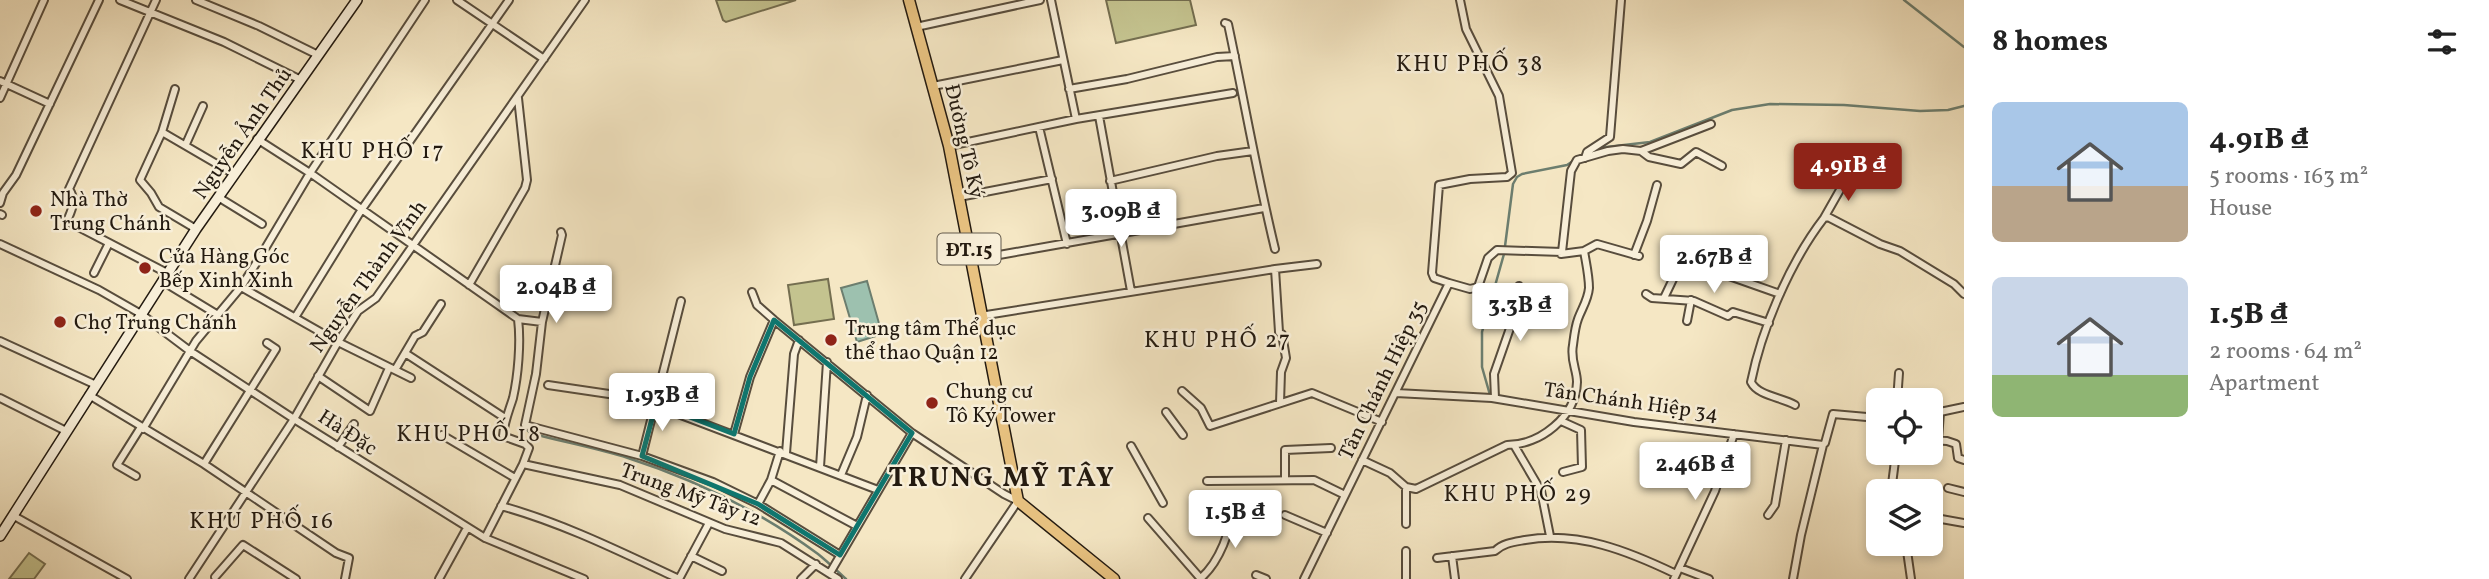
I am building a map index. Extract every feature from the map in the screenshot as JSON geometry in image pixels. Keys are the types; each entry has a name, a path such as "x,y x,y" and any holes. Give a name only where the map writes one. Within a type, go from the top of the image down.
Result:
{"main road":[{"name":"Nguyễn Ảnh Thủ","path":"0,536 164,277 257,139 357,0"},
{"name":"Đường Tô Ký","path":"909,0 949,146 1018,501"},
{"path":"1018,501 1114,579"}],"street":[{"path":"0,98 3,83 44,0"},
{"path":"0,203 3,193 16,175 99,0"},
{"path":"120,0 224,42 301,80"},
{"path":"156,0 69,188 74,204 67,221 109,243 218,314"},
{"path":"197,0 318,55"},
{"path":"136,476 117,465 190,351 241,287 310,173 425,0"},
{"path":"457,0 544,59"},
{"path":"296,316 362,209 509,0"},
{"name":"Nguyễn Thành Vĩnh","path":"189,579 295,419 358,311 376,298 585,0"},
{"path":"991,0 993,9"},
{"path":"916,27 1040,0"},
{"path":"1051,0 1076,120"},
{"path":"1449,283 1432,275 1439,186 1469,179 1507,177 1512,173 1499,96 1466,29 1460,0"},
{"path":"1559,254 1564,248 1572,167 1577,160 1610,137 1621,0"},
{"path":"1225,23 1228,24 1275,249"},
{"path":"1069,89 1127,79 1217,57 1235,56"},
{"path":"933,86 1063,60"},
{"path":"3,83 50,104"},
{"path":"175,89 162,132 139,180 159,207 196,229"},
{"path":"949,146 1076,120 1233,93"},
{"path":"468,285 526,188 518,98"},
{"path":"186,144 203,106"},
{"path":"1099,116 1131,291"},
{"path":"1642,151 1711,124"},
{"path":"1039,127 1067,244"},
{"path":"162,132 234,174"},
{"path":"257,139 310,173 518,319 542,322"},
{"path":"1586,155 1616,149 1642,151 1649,157 1681,164 1696,152 1722,166"},
{"path":"1110,181 1217,156 1254,151"},
{"path":"1795,405 1760,392 1751,385 1751,378 1780,294 1849,174"},
{"path":"959,197 1052,179"},
{"name":"Tân Chánh Hiệp 35","path":"1304,579 1449,283 1476,288 1480,285 1490,255 1506,250 1559,254 1584,251 1597,244 1637,256 1657,185"},
{"path":"218,197 262,224"},
{"path":"971,260 1265,208"},
{"path":"1824,218 1900,251 1964,293"},
{"path":"561,232 542,322 526,425 642,456 713,482 758,504 840,555"},
{"path":"94,273 109,243"},
{"name":"Hà Đặc","path":"0,244 99,289 141,314 190,351 467,528 584,579"},
{"path":"1362,460 1390,473 1406,487 1421,487 1507,445 1523,445 1560,421 1569,410 1577,380 1572,365 1572,350 1578,320 1585,307 1589,288 1584,251"},
{"path":"1676,252 1729,276 1780,294"},
{"path":"1664,298 1684,256"},
{"path":"980,316 1317,264"},
{"path":"1275,269 1280,333 1286,358 1281,372 1280,403"},
{"path":"1495,398 1494,374 1516,311 1519,286"},
{"path":"241,287 338,342 411,378"},
{"path":"752,292 757,305 774,320 912,433 1018,501 965,579"},
{"path":"1646,294 1652,298 1691,300 1728,316 1733,312 1769,323"},
{"path":"1687,321 1691,300"},
{"path":"642,456 681,301"},
{"path":"318,376 370,411 392,369 415,336 423,332 440,304"},
{"path":"485,538 529,448 503,436 505,418 513,398 520,335 518,319"},
{"path":"734,433 750,377 774,320"},
{"path":"758,504 783,452 794,354 799,340"},
{"path":"0,341 96,385"},
{"path":"204,464 276,349 267,343"},
{"path":"405,353 505,418"},
{"path":"820,467 827,362"},
{"path":"1898,388 1899,373"},
{"path":"548,385 636,398 656,404 878,490"},
{"path":"1182,391 1201,408 1210,426 1315,393 1382,422"},
{"name":"Tân Chánh Hiệp 34","path":"1396,393 1495,398 1634,422 1823,445"},
{"path":"89,395 204,464 336,553 349,558 345,579"},
{"path":"841,475 857,437 867,395"},
{"path":"0,398 66,431"},
{"path":"1943,411 1964,407"},
{"path":"1166,412 1183,435"},
{"path":"1793,579 1801,535 1833,414 1866,417"},
{"path":"1560,421 1581,430 1583,467 1563,472"},
{"path":"338,447 354,424"},
{"path":"831,572 912,433"},
{"path":"1677,574 1715,491 1734,433"},
{"path":"442,435 515,478"},
{"path":"1768,515 1774,505 1786,440"},
{"path":"1943,441 1955,444 1958,458 1964,460"},
{"path":"1514,445 1541,491 1550,536"},
{"path":"1131,446 1163,503"},
{"path":"1285,480 1285,450 1331,448"},
{"name":"Trung Mỹ Tây 12","path":"523,464 620,485 709,523 780,543 831,572 837,579"},
{"path":"771,480 857,526"},
{"path":"1207,481 1314,480 1345,495"},
{"path":"1406,487 1406,524"},
{"path":"1948,488 1964,492"},
{"path":"1148,518 1201,579 1216,561 1231,521 1232,505"},
{"path":"501,506 528,513 594,539 679,579 709,523"},
{"path":"1285,515 1327,533"},
{"path":"14,516 127,579"},
{"path":"1943,519 1964,523"},
{"path":"439,579 467,528"},
{"path":"1437,558 1494,551 1512,543 1550,536 1607,545 1677,574 1709,579"},
{"path":"215,577 243,545 296,579"},
{"path":"1406,551 1406,579"},
{"path":"691,556 722,570"},
{"path":"1452,556 1455,579"},
{"path":"1908,556 1911,579"},
{"path":"801,579 816,564"},
{"path":"1256,575 1266,579"}],"highlighted area":[{"path":"774,320 912,433 840,555 758,504 642,456 656,404 734,434 750,377"}],"shaded area":[{"path":"716,0 796,0 726,22"},
{"path":"1106,0 1190,0 1196,25 1116,43"},
{"path":"828,279 834,319 794,325 788,285"},
{"path":"867,281 882,334 857,342 841,288"},
{"path":"29,553 45,564 34,579 9,579"}],"waterway":[{"path":"1904,0 1964,47"},
{"path":"1598,148 1650,142 1732,110 1770,104 1844,105 1920,111 1948,110 1964,106"},
{"path":"1490,395 1482,367 1482,332 1504,254 1513,184 1522,174 1567,165 1585,153"},
{"path":"531,381 535,360"},
{"path":"523,425 530,433 628,458 727,498 774,524 818,554 846,579"}],"place":[{"name":"Nhà Thờ Trung Chánh","path":"36,211"},
{"name":"Cửa Hàng Góc Bếp Xinh Xinh","path":"145,268"},
{"name":"Chợ Trung Chánh","path":"60,322"},
{"name":"Trung tâm Thể dục thể thao Quận 12","path":"831,340"},
{"name":"Chung cư Tô Ký Tower","path":"932,403"}],"district":[{"name":"KHU PHỐ 38","path":"1470,63"},
{"name":"KHU PHỐ 17","path":"373,150"},
{"name":"KHU PHỐ 27","path":"1218,339"},
{"name":"KHU PHỐ 18","path":"469,433"},
{"name":"TRUNG MỸ TÂY","path":"1002,476"},
{"name":"KHU PHỐ 29","path":"1518,493"},
{"name":"KHU PHỐ 16","path":"262,520"}]}
